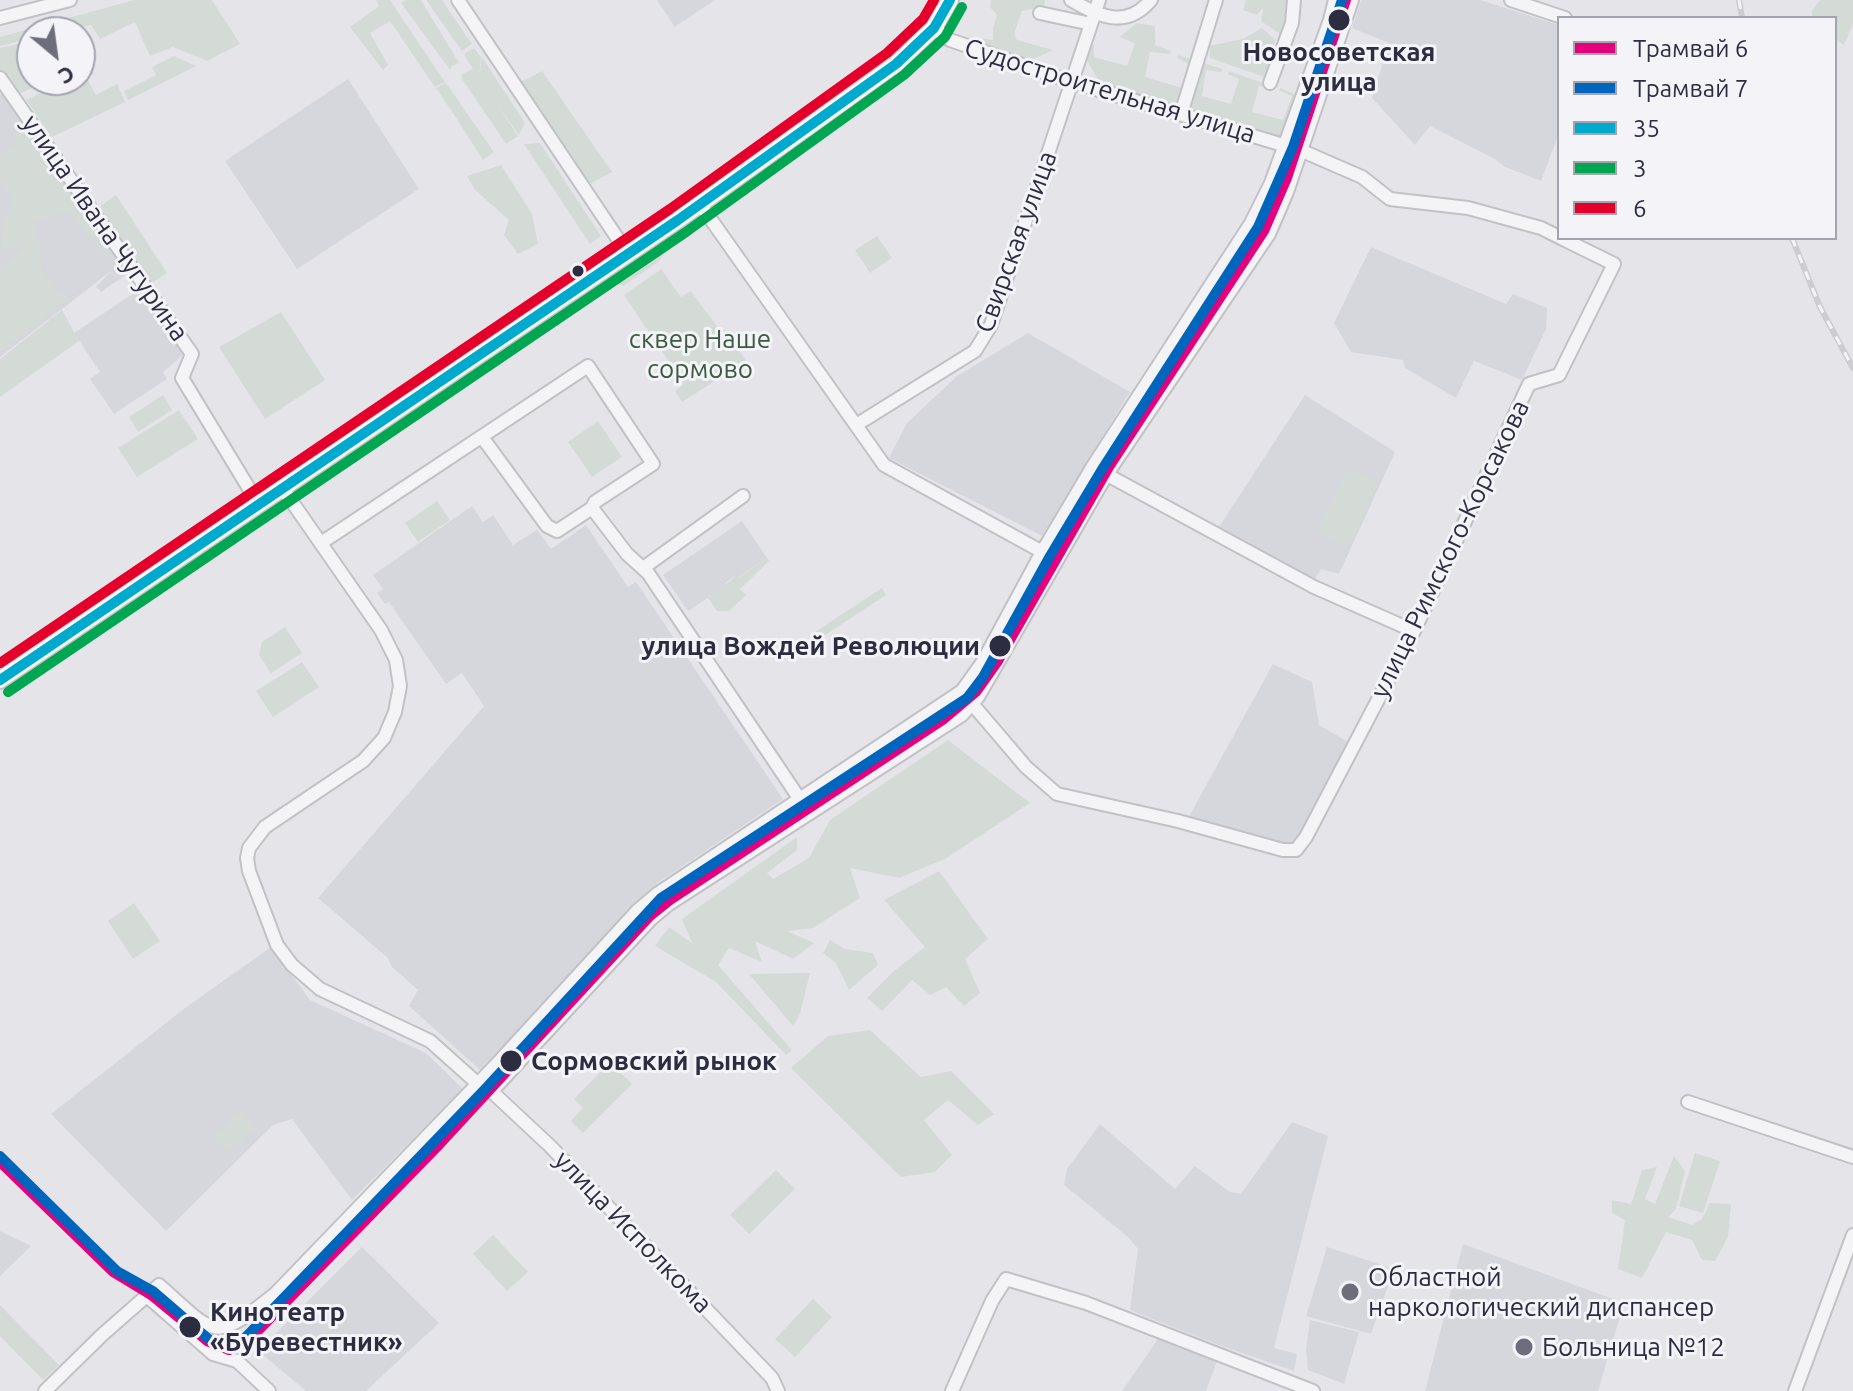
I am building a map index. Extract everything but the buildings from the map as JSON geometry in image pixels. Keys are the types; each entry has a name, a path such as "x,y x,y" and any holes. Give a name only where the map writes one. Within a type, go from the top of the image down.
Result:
{"main road":[{"path":"0,680 628,254 896,64 934,28 950,0"}],"street":[{"path":"0,18 70,0"},
{"path":"458,0 628,254"},
{"path":"1071,0 1092,19"},
{"name":"Свирская улица","path":"856,425 975,351 991,325 1099,0"},
{"path":"1040,13 1092,19 1117,18 1139,13 1151,0"},
{"path":"1181,114 1216,0"},
{"path":"1270,83 1292,23 1294,0"},
{"path":"45,1391 159,1285 203,1324 215,1329 239,1323 275,1294 638,910 799,798 962,691 982,663 1093,466 1251,223 1286,145 1335,0"},
{"path":"492,1091 650,920 669,904 962,715 972,704 991,679 1107,474 1269,234 1287,192 1352,0"},
{"path":"1511,0 1559,16"},
{"name":"Судостроительная улица","path":"934,28 950,40 1072,82 1300,150 1362,177 1390,199 1468,208 1541,228 1557,236"},
{"name":"улица Ивана Чугурина","path":"0,78 192,354 182,378 259,505"},
{"path":"700,204 884,465 1057,560"},
{"name":"Судостроительная улица","path":"1564,240 1614,264"},
{"name":"улица Римского-Корсакова","path":"972,704 1026,767 1057,794 1178,821 1283,850 1296,850 1306,837 1414,631 1529,384 1559,375 1614,264"},
{"path":"283,489 321,543 588,366 653,464 557,531 547,526 482,437"},
{"path":"1093,466 1314,587 1414,631"},
{"path":"645,570 743,496"},
{"path":"592,508 627,554 645,570 799,798"},
{"name":"улица Исполкома","path":"321,543 381,630 396,660 400,686 395,712 384,738 363,761 265,827 255,838 247,858 277,945 304,977 320,989 430,1041 477,1083 492,1091 662,1262 772,1378 778,1391"},
{"path":"962,691 972,704"},
{"path":"1688,1102 1853,1157"},
{"path":"1795,1391 1853,1235"},
{"path":"952,1391 992,1301 1006,1279 1086,1303 1313,1391"},
{"path":"148,1297 213,1354 237,1361 269,1391"}],"shaded area":[{"path":"657,0 715,0 675,27"},
{"path":"1361,0 1480,0 1557,24 1557,138 1541,181 1505,167 1430,126 1415,145 1372,98 1389,43 1352,28"},
{"path":"348,79 419,189 297,269 225,161"},
{"path":"0,94 6,95 127,274 101,292 96,287 111,271 0,357"},
{"path":"1371,247 1506,304 1513,294 1547,308 1546,329 1522,380 1474,361 1456,398 1405,368 1403,360 1351,352 1334,323"},
{"path":"143,287 185,349 182,356 163,372 167,379 114,414 90,379 100,372 74,333"},
{"path":"1028,333 1130,392 1042,536 889,458 907,423 957,376"},
{"path":"1305,395 1395,452 1339,574 1321,569 1313,583 1217,530"},
{"path":"472,506 483,522 493,515 513,545 537,530 551,549 586,525 628,587 636,582 783,799 656,884 480,1070 409,1006 418,990 392,967 388,958 318,898 484,706 462,673 446,684 389,602 385,604 377,593 383,589 373,575"},
{"path":"742,521 767,558 737,578 735,576 725,583 726,586 688,611 663,575"},
{"path":"1273,664 1312,682 1319,725 1350,743 1293,846 1187,820"},
{"path":"271,947 310,1000 426,1053 463,1089 352,1200 292,1119 273,1125 166,1231 51,1114 185,1008"},
{"path":"1292,1122 1328,1136 1274,1348 1297,1354 1294,1371 1130,1310 1138,1249 1128,1237 1064,1185 1067,1169 1100,1124 1175,1189 1195,1166 1230,1192 1241,1194"},
{"path":"0,1231 31,1246 0,1276"},
{"name":"Больница №12","path":"1463,1244 1624,1303 1598,1391 1425,1391"},
{"path":"362,1247 439,1323 366,1391 306,1391 258,1351"},
{"name":"Областной наркологический диспансер","path":"1327,1247 1394,1269 1371,1334 1306,1316"},
{"path":"1310,1320 1359,1332 1344,1384 1308,1370 1306,1349"},
{"path":"1158,1339 1218,1359 1206,1391 1122,1391"}],"green space":[{"path":"134,0 212,0 240,44 207,61 173,47 150,56 135,22 100,39 96,33 96,16 76,16"},
{"path":"376,0 390,0 445,82 435,87 390,21 370,33 388,65 383,70 350,27 379,6"},
{"path":"421,0 459,63 450,70 401,3"},
{"path":"426,0 442,0 472,44 462,51"},
{"path":"991,0 1045,0 1044,7 1022,11 1014,34 1017,40 1053,50 1031,60 975,44 972,37 993,40 997,15 990,7"},
{"path":"1246,0 1288,0 1298,13 1283,36 1261,21 1263,8 1257,15 1243,10"},
{"path":"1820,0 1853,0 1853,24 1844,45 1837,40 1837,16 1812,16 1812,10"},
{"path":"1137,23 1155,26 1155,45 1171,51 1170,54 1150,52 1145,77 1182,88 1189,64 1177,58 1178,55 1223,69 1221,72 1206,70 1202,96 1231,104 1239,79 1228,74 1229,71 1275,87 1259,86 1252,112 1283,120 1292,96 1280,88 1299,96 1284,140 1100,83 1086,59 1089,42 1094,45 1094,57 1127,66 1135,43 1119,37"},
{"path":"1262,28 1275,40 1267,78 1210,58 1209,46 1243,39"},
{"path":"16,33 16,42 0,46 0,37"},
{"path":"16,44 16,95 0,70 0,48"},
{"path":"474,48 481,57 479,78 482,57 525,123 519,135 498,106 518,136 506,144 462,79 462,74 473,69 464,54"},
{"path":"174,56 196,66 128,100 124,91 156,75 152,67"},
{"path":"542,71 612,172 589,184 521,82"},
{"path":"446,83 494,152 483,160 458,121 458,115 457,119 436,88"},
{"path":"117,84 125,102 52,137 26,100 34,96 96,96"},
{"path":"20,119 113,256 104,255 70,212 33,222 40,245 41,268 56,290 70,298 0,352 0,268 24,248 1,249 3,222 12,206 12,198 0,179 0,155 13,145"},
{"path":"540,143 601,236 590,244 524,144"},
{"path":"501,165 532,214 538,244 518,254 504,235 509,220 475,190 467,176"},
{"path":"116,195 167,273 149,285 97,208"},
{"path":"877,236 892,258 870,273 855,250"},
{"path":"666,249 658,262 623,286 613,282 649,254"},
{"name":"сквер Наше сормово","path":"661,269 681,297 691,291 721,332 726,330 746,361 682,402 675,391 684,384 624,295"},
{"path":"62,310 79,341 0,397 0,359"},
{"path":"281,312 325,380 265,419 219,347"},
{"path":"163,395 172,410 138,432 129,417"},
{"path":"179,410 198,439 137,477 118,448"},
{"path":"598,421 622,457 592,477 568,442"},
{"path":"1353,471 1373,479 1377,485 1353,540 1343,546 1323,537 1318,528 1346,474"},
{"path":"437,501 450,520 418,542 405,523"},
{"path":"767,558 769,561 740,589 746,595 729,611 717,611 708,598 736,576 738,578"},
{"path":"882,588 886,595 813,643 809,636"},
{"path":"285,627 302,653 271,673 259,655 262,642"},
{"path":"302,662 319,687 273,717 256,691"},
{"path":"948,740 1030,803 945,859 899,878 850,868 860,898 813,928 787,931 814,943 793,959 755,941 762,962 729,948 718,965 792,1050 786,1055 716,982 655,946 669,927 692,943 682,919 797,837 797,850 767,873 773,879 809,858 830,820"},
{"path":"939,871 988,939 965,959 980,993 964,1006 946,987 930,995 912,980 882,1011 867,998 895,970 925,947 884,900"},
{"path":"134,903 160,941 133,959 108,921"},
{"path":"830,940 845,949 873,953 878,965 849,990 836,963 823,953"},
{"path":"810,973 800,1014 793,1026 749,974"},
{"path":"870,1030 921,1077 951,1071 994,1114 978,1125 948,1100 924,1120 952,1155 935,1172 901,1177 791,1068 828,1036"},
{"path":"610,1062 632,1084 583,1133 571,1121 583,1108 574,1099"},
{"path":"240,1111 255,1128 228,1153 212,1136"},
{"path":"1695,1153 1720,1161 1703,1213 1679,1206"},
{"path":"1674,1156 1685,1171 1676,1209 1668,1217 1692,1225 1702,1219 1710,1203 1731,1204 1728,1237 1715,1261 1702,1260 1692,1240 1666,1232 1642,1278 1618,1269 1625,1220 1612,1213 1612,1200 1631,1204 1642,1170 1657,1167 1645,1199 1655,1204"},
{"path":"776,1170 795,1189 749,1234 730,1215"},
{"path":"493,1235 528,1272 507,1291 473,1254"},
{"path":"813,1299 832,1317 795,1357 775,1339"},
{"path":"0,1305 59,1365 43,1380 0,1336"}],"railway":[{"path":"1739,0 1742,16"},
{"path":"1793,240 1820,307 1853,368"}],"tram line":[{"name":"7","path":"0,1156 117,1271 153,1291 211,1341 232,1345 241,1342 487,1087 661,898 967,698 983,677 1101,471 1258,227 1293,147 1342,0"},
{"name":"6","path":"0,1162 113,1272 151,1295 207,1341 229,1350 251,1338 437,1147 650,916 944,719 976,692 998,661 1109,467 1264,231 1287,178 1346,0"}],"transit line":[{"name":"6","path":"0,663 670,209 887,53 923,19 934,0"},
{"name":"35","path":"0,680 678,220 896,64 934,28 950,0"},
{"name":"3","path":"8,692 686,232 904,75 945,37 962,7"}],"place":[{"name":"Новосоветская улица","path":"1339,20"},
{"name":"улица Вождей Революции","path":"1000,646"},
{"name":"Сормовский рынок","path":"511,1061"},
{"name":"Областной наркологический диспансер","path":"1350,1292"},
{"name":"Кинотеатр «Буревестник»","path":"190,1327"},
{"name":"Больница №12","path":"1524,1347"}]}
